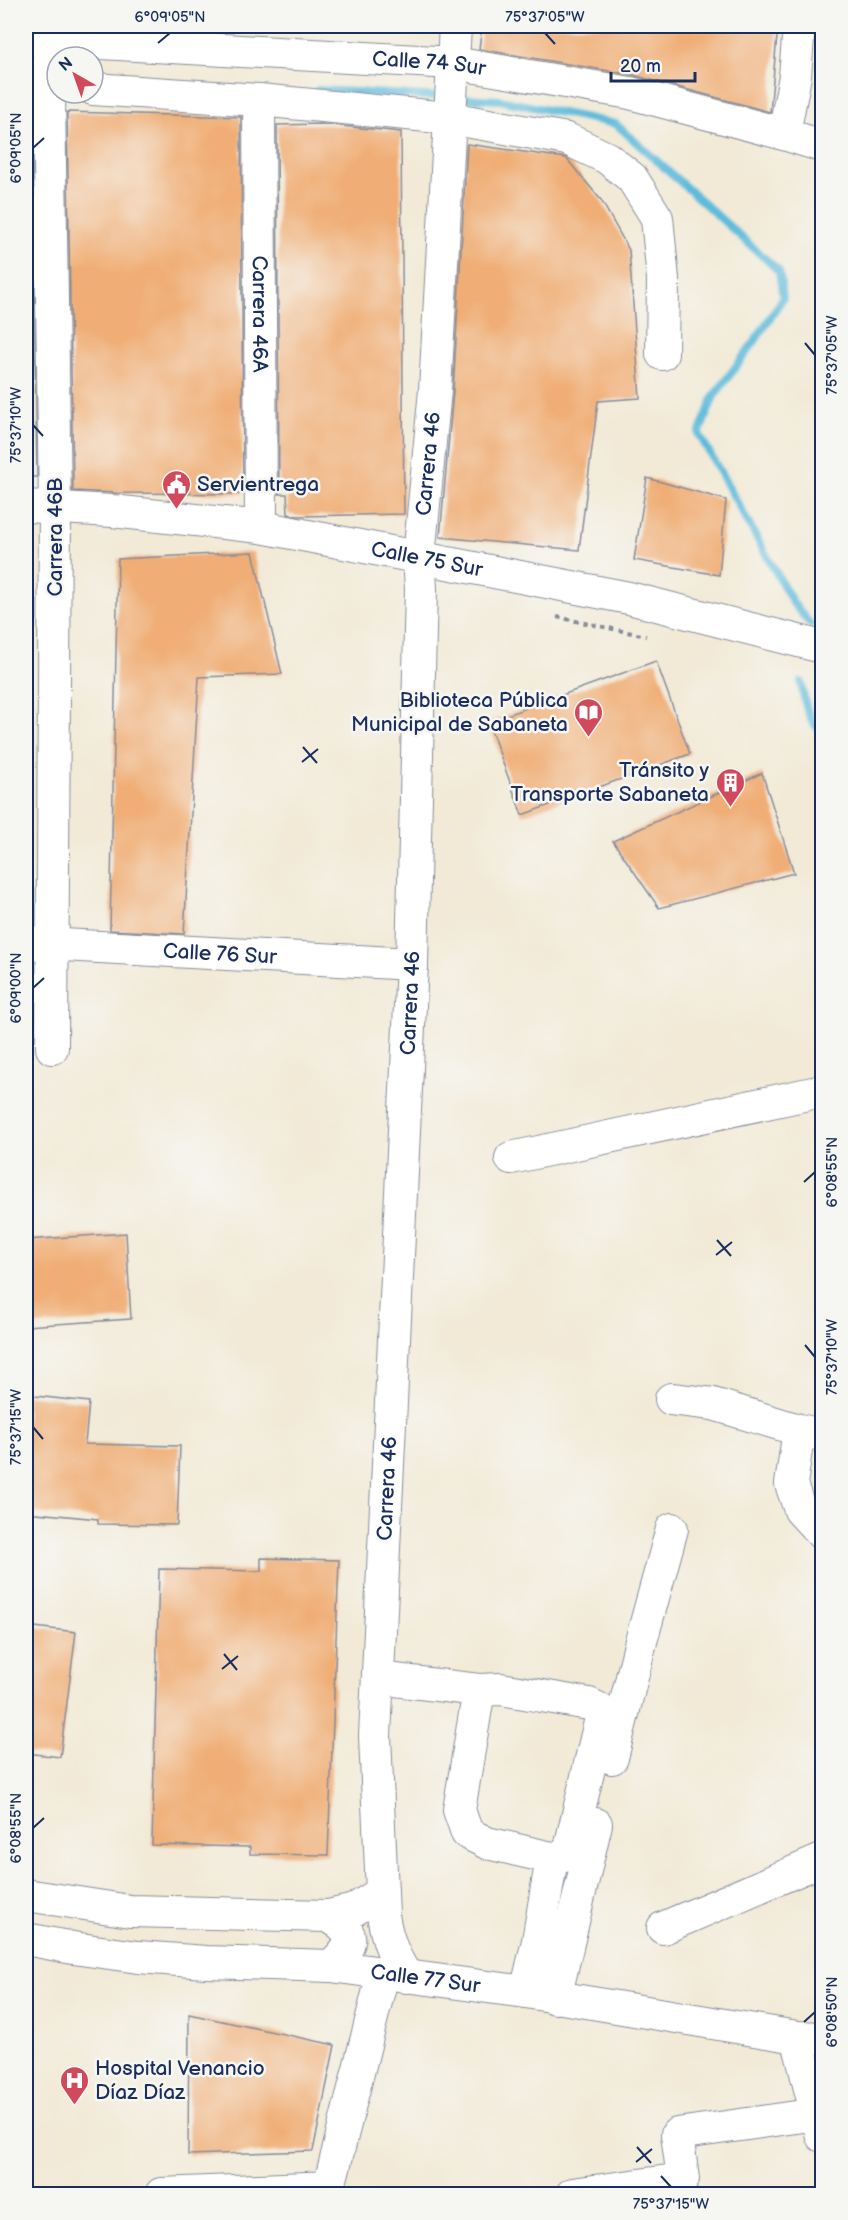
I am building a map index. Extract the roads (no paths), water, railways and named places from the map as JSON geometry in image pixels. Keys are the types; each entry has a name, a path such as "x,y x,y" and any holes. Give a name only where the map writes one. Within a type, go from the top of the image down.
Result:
{"street":[{"name":"Carrera 46","path":"395,1975 394,1957 386,1938 382,1892 375,1736 412,964 421,589 419,557 435,390 455,26"},
{"path":"784,134 795,76 799,26"},
{"name":"Calle 74 Sur","path":"43,37 451,92 567,139 607,158 632,178 657,218 663,279 662,354"},
{"name":"Carrera 46B","path":"43,37 45,85 40,506 39,944 52,1048"},
{"name":"Calle 74 Sur","path":"105,90 259,100 451,92 630,93 822,146"},
{"name":"Carrera 46A","path":"259,100 261,527"},
{"name":"Calle 75 Sur","path":"40,506 112,511 261,527 629,598 822,646"},
{"name":"Calle 76 Sur","path":"39,944 412,964"},
{"path":"511,1158 822,1091"},
{"path":"671,1399 713,1404 811,1432 791,1484 800,1510 822,1534"},
{"path":"541,1995 672,1529"},
{"path":"378,1678 479,1690 501,1689 589,1704 599,1709 600,1718 569,1852 565,1856 552,1858 487,1843 467,1833 459,1810 479,1690"},
{"path":"541,1995 542,1919 552,1858"},
{"path":"663,1928 822,1860"},
{"path":"26,1895 130,1911 328,1916 354,1910 382,1892"},
{"path":"328,1916 341,1923 349,1932 350,1941 343,1955 331,1966"},
{"name":"Calle 77 Sur","path":"26,1939 138,1957 206,1962 331,1966 541,1995 810,2038"},
{"path":"162,2194 329,2187 395,1975"},
{"path":"572,2194 683,2179 677,2134 820,2125 810,2038"}],"waterway":[{"path":"26,67 42,68"},
{"path":"318,90 500,100 616,124 779,271 783,298 755,341 714,396 699,434 793,603 810,624"},
{"path":"801,682 810,716 822,731"}],"place":[{"name":"Servientrega","path":"176,510"},
{"name":"Biblioteca Pública Municipal de Sabaneta","path":"589,738"},
{"name":"Tránsito y Transporte Sabaneta","path":"730,808"},
{"name":"Hospital Venancio Díaz Díaz","path":"74,2106"}]}
